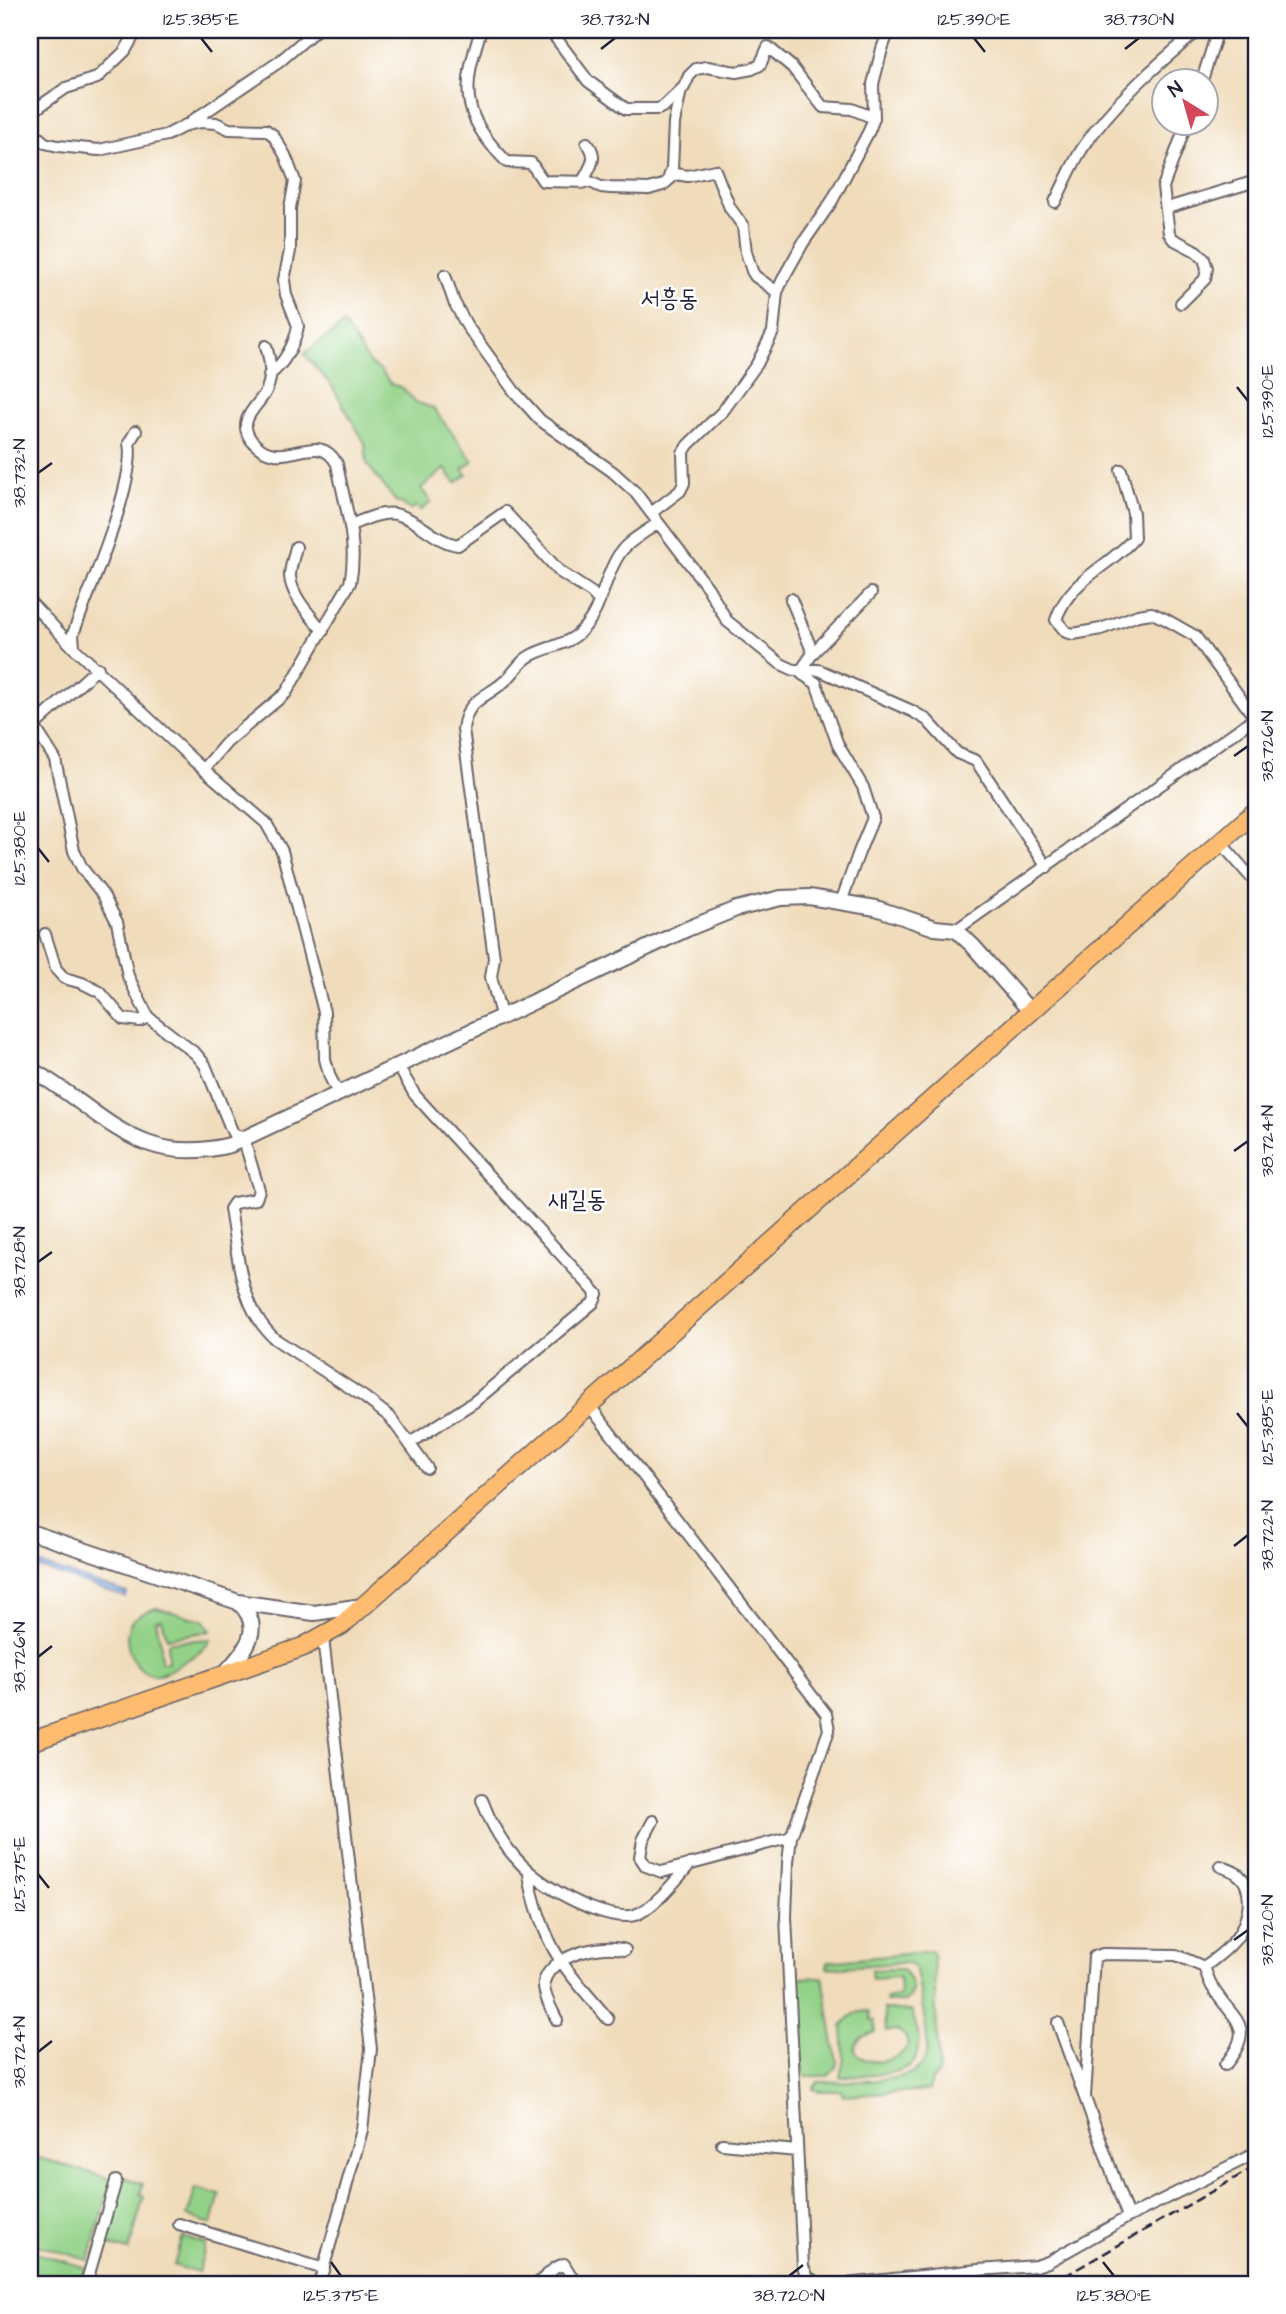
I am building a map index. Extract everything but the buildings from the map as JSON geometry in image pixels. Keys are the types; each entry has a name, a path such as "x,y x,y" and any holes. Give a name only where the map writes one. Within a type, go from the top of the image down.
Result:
{"main road":[{"path":"30,1742 303,1647 342,1625 1256,811"}],"street":[{"path":"30,113 66,88 97,78 125,51 137,30"},
{"path":"30,130 45,142 58,146 99,150 167,135 279,62 316,30"},
{"path":"481,30 468,75 469,104 491,146 507,162 531,163 543,181 649,189 663,184 672,169 674,123 681,90 689,76 696,69 707,67 736,72 752,69 760,65 768,47 792,67 823,107 852,109 874,118"},
{"path":"550,30 587,81 626,109 658,109 681,90"},
{"path":"501,1015 491,977 494,958 463,729 464,716 485,693 506,681 524,660 566,642 582,631 595,612 620,551 680,491 684,483 683,453 723,411 757,364 773,332 777,292 803,243 841,185 874,118 873,84 890,30"},
{"path":"1055,202 1082,150 1095,132 1137,85 1199,30"},
{"path":"1206,66 1218,30"},
{"path":"186,125 200,122 216,123 229,129 266,130 273,135 285,155 295,181 290,208 290,251 284,281 286,295 298,326 279,367 270,375"},
{"path":"1181,136 1163,187 1169,233 1173,239 1196,251 1204,259 1207,268 1205,279 1181,303"},
{"path":"582,183 594,158 587,143"},
{"path":"669,177 716,170 730,208 743,226 746,252 752,271 777,292"},
{"path":"1167,208 1256,181"},
{"path":"445,275 454,302 467,326 514,391 540,420 625,483 708,588 727,621 781,664 794,670 826,673 927,720 957,753 976,761 1047,867"},
{"path":"205,768 227,742 286,693 350,583 354,567 351,525 333,456 317,447 289,455 271,453 260,448 248,433 247,423 251,410 267,390 271,363 266,346"},
{"path":"74,648 73,634 128,478 131,453 129,443 136,431"},
{"path":"956,930 1255,717 1195,636 1165,619 1152,613 1138,615 1101,629 1073,634 1059,626 1056,620 1060,606 1098,567 1126,548 1134,538 1133,513 1121,470"},
{"path":"351,525 372,516 398,514 447,544 458,545 505,512 560,572 592,593 599,601"},
{"path":"296,547 290,576 293,589 323,631"},
{"path":"841,902 873,818 863,787 838,745 816,682 802,674 802,669 813,653 871,593"},
{"path":"791,599 813,653"},
{"path":"30,602 74,648 194,761 266,824 282,851 324,1012 325,1059 338,1093"},
{"path":"98,668 33,723 55,760 74,851 117,922 128,976 148,1017 196,1054 205,1065 232,1131 243,1137"},
{"path":"1221,843 1256,883"},
{"path":"30,1069 125,1134 163,1149 182,1151 218,1148 687,929 736,909 782,898 809,897 876,908 935,928 956,930 1030,1011"},
{"path":"45,934 56,969 64,978 100,992 123,1019 140,1021 148,1017"},
{"path":"398,1066 415,1095 597,1294 593,1303 474,1402 410,1443"},
{"path":"243,1137 259,1190 256,1199 234,1203 230,1209 250,1308 263,1328 275,1339 390,1417 427,1468"},
{"path":"589,1405 826,1714 829,1730 791,1837 786,1917 803,2267 808,2277 820,2284"},
{"path":"30,1532 238,1602 314,1613 364,1606"},
{"path":"224,1675 244,1652 251,1632 251,1620 247,1610 238,1602"},
{"path":"319,2284 362,2130 371,2049 323,1638"},
{"path":"482,1800 498,1835 529,1874 565,1897 599,1911 625,1916 641,1912 690,1864"},
{"path":"653,1821 643,1840 640,1857 646,1866 662,1872 791,1837"},
{"path":"1204,1967 1234,1941 1245,1922 1249,1902 1245,1882 1237,1873 1220,1866"},
{"path":"529,1874 530,1885 545,1928 561,1961 608,2019"},
{"path":"557,2020 544,1990 550,1970 561,1961 583,1952 610,1947 625,1950"},
{"path":"1084,2097 1094,1957 1103,1954 1177,1955 1204,1967 1213,1988 1240,2023 1241,2037 1226,2065"},
{"path":"1058,2023 1128,2217"},
{"path":"722,2144 797,2151"},
{"path":"846,2284 1036,2266 1256,2153"},
{"path":"86,2284 116,2180"},
{"path":"179,2224 324,2269"},
{"path":"537,2284 564,2263 576,2284"}],"green space":[{"path":"344,324 370,364 380,370 391,384 403,388 415,402 433,408 473,461 463,469 467,475 456,483 445,469 421,488 431,502 420,511 416,506 410,510 397,503 367,464 365,443 332,386 304,354"},
{"path":"156,1608 203,1620 211,1631 167,1638 162,1619 156,1620 161,1662 168,1662 168,1643 211,1639 204,1649 194,1656 161,1674 152,1674 138,1666 130,1652 127,1635 134,1619"},
{"path":"933,1951 939,2072 932,2080 929,2090 843,2096 842,2091 813,2089 818,2082 904,2076 922,2064 927,2047 915,1968 907,1963 900,1963 827,1968 828,1962"},
{"path":"902,1969 912,1985 911,1993 905,2002 886,2002 886,1999 900,1996 899,1977 872,1979 871,1970"},
{"path":"823,1977 837,2063 828,2076 805,2076 802,2071 798,1978"},
{"path":"884,2009 912,2011 920,2040 915,2061 890,2073 840,2077 844,2058 842,2026 857,2013 869,2011 871,2020 874,2020 875,2032 864,2036 857,2043 855,2051 860,2057 875,2061 891,2059 899,2055 908,2044 905,2036 898,2030 886,2031"},
{"path":"32,2156 112,2179 89,2260 30,2243"},
{"path":"121,2176 143,2184 140,2194 144,2196 129,2251 101,2243"},
{"path":"196,2188 220,2195 212,2224 187,2216"},
{"path":"183,2237 206,2244 198,2273 174,2265"},
{"path":"30,2251 86,2268 82,2284 30,2284"}],"water":[{"path":"30,1561 127,1593 126,1597 30,1565"}],"railway":[{"path":"1051,2284 1256,2166"}],"district":[{"name":"서흥동","path":"669,298"},
{"name":"새길동","path":"577,1199"}]}
